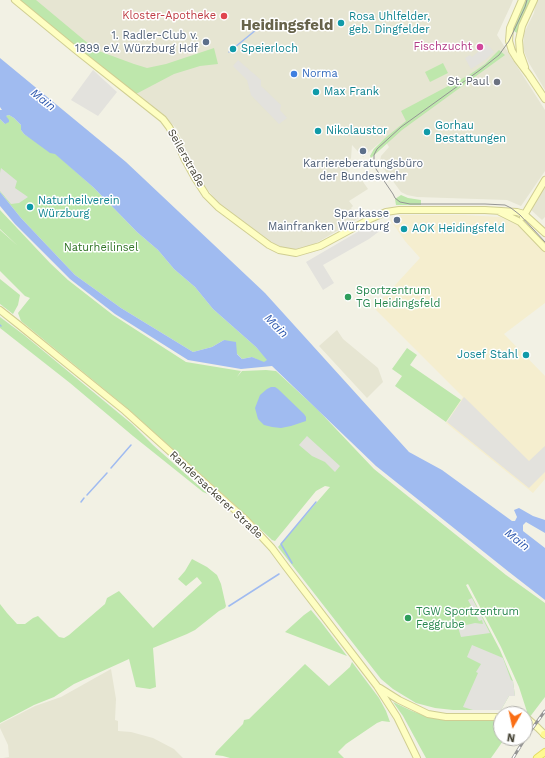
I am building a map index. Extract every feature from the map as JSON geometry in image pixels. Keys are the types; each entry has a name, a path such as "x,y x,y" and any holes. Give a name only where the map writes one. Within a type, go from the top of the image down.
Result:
{"main road":[{"name":"Seilerstraße","path":"15,0 163,119 169,127 195,178 206,195 269,245 279,250 296,253 320,246 360,223 386,212 396,210 465,210 515,212 524,214"},
{"path":"522,0 510,28 509,41 516,59 527,72 545,99"},
{"path":"527,72 520,53 519,40 522,26 534,0"},
{"path":"520,222 545,180"},
{"path":"497,211 520,222 545,248"},
{"path":"524,214 545,233"},
{"name":"Randersackerer Straße","path":"0,310 124,411 246,520 272,548 377,686 397,717 417,758"},
{"path":"377,686 399,700 428,714 446,717 493,716"},
{"path":"533,724 545,735"},
{"path":"537,758 545,752"}],"shaded area":[{"path":"22,0 513,0 497,35 545,110 545,171 521,206 507,200 417,197 401,192 381,165 381,156 389,147 384,139 363,157 352,145 351,158 347,165 349,173 357,173 368,189 349,201 353,206 351,208 359,218 306,249 294,250 280,248 220,205 198,178 177,129 164,116"},
{"path":"536,0 545,0 545,90 529,63 523,49 524,33 534,13"},
{"path":"487,44 494,52 471,69 465,58 470,55 472,57"},
{"path":"238,60 261,80 261,86 281,105 280,110 287,118 279,124 251,95 247,80 233,66"},
{"path":"93,70 117,92 98,116 71,100"},
{"path":"1,168 17,181 15,188 28,197 19,203 11,204 0,191"},
{"path":"545,187 545,217 542,220 530,209"},
{"path":"399,215 464,215 500,217 520,226 545,252 545,303 504,334 545,376 545,479 533,493 446,423 463,397 374,308 420,258 405,241 391,221 393,217"},
{"path":"381,222 385,227 369,239 323,265 334,283 323,290 306,262 366,227"},
{"path":"337,330 343,339 378,368 383,382 367,398 319,346"},
{"path":"464,397 529,461 545,446 545,472 529,488 447,422"},
{"path":"307,436 340,466 335,472 325,462 312,456 299,445"},
{"path":"472,598 490,633 461,637 458,627 475,623 483,624 482,620 479,621 468,600"},
{"path":"472,645 503,658 511,680 513,681 515,696 509,696 503,706 493,706 493,710 473,710 463,707 478,673 476,672 481,664 467,657"},
{"path":"111,669 116,699 115,720 118,721 118,731 131,732 153,738 174,749 183,758 3,758 9,757 8,745 0,728 0,724 35,706 61,697"}],"green space":[{"path":"19,0 36,0 96,50 134,64 147,68 166,64 214,48 218,64 200,66 174,74 136,94"},
{"path":"525,0 532,0 517,33 512,30"},
{"path":"499,50 505,55 402,130 371,158 370,156 374,149 406,121 401,111 469,75 485,64"},
{"path":"443,63 448,73 430,82 425,72"},
{"name":"Naturheilinsel","path":"9,115 21,125 21,130 24,134 55,153 93,187 137,232 158,250 174,269 195,287 213,309 256,347 268,360 264,363 252,357 242,359 224,340 212,347 193,352 121,308 75,275 21,218 0,192 0,119 5,124 6,116"},
{"path":"401,195 408,198 421,200 421,205 396,205 395,199"},
{"path":"0,210 68,280 113,315 186,362 241,371 237,377 242,371 276,371 317,409 374,469 506,575 545,603 545,697 533,713 533,706 525,706 519,687 501,647 468,584 466,585 500,650 513,681 515,696 509,696 503,706 493,706 493,710 453,710 435,708 416,703 393,689 381,679 278,547 330,487 325,486 316,491 275,541 272,540 127,408 21,321 18,313 30,298 25,296 0,271 0,230 18,246 0,229"},
{"path":"0,279 20,295 18,305 13,314 0,304"},
{"path":"0,317 132,424 153,445 208,494 203,492 70,383 0,328"},
{"path":"407,348 417,355 410,365 461,400 446,422 395,386 402,376 392,369"},
{"path":"192,559 207,567 217,575 221,584 226,606 195,630 153,648 156,687 150,689 136,687 129,659 74,684 54,697 34,705 0,723 0,604 17,624 25,624 38,616 59,637 64,638 105,604 107,598 119,591 153,628 202,583 197,577 186,586 178,579"},
{"path":"311,610 321,622 347,656 285,632"},
{"path":"352,662 379,698 390,722 382,721 377,723 346,744 338,752 344,758 230,758 215,755 216,752 243,724 244,720 249,719 305,664 329,686 350,667"},
{"path":"393,702 428,717 450,720 493,719 493,746 499,746 491,758 426,758 403,716"}],"water":[{"name":"Main","path":"0,58 126,162 265,293 409,452 442,470 512,521 515,521 517,517 514,510 519,508 533,516 545,520 545,533 526,522 523,525 523,531 545,548 545,600 376,466 272,366 241,369 188,360 115,314 70,279 15,224 0,206 0,192 21,218 75,275 121,308 193,352 212,347 224,340 236,342 237,354 242,359 252,357 264,362 267,360 256,347 213,309 195,287 174,269 158,250 137,232 93,187 55,154 50,153 24,134 21,130 21,125 14,118 9,115 6,116 9,122 5,124 0,119 0,110 2,110 0,107"},
{"path":"271,387 278,389 304,414 306,421 281,428 264,425 258,419 255,408 260,395"}],"waterway":[{"path":"229,52 262,25"},
{"path":"111,468 131,445"},
{"path":"87,495 107,473"},
{"path":"81,502 84,498"},
{"path":"292,563 281,544 316,502"},
{"path":"229,606 279,574"}],"tram line":[{"path":"527,0 509,41 499,55 401,127 377,149 374,155 374,163 376,169 395,198 400,202 410,204 505,205 520,215 545,242"}],"railway":[{"path":"513,758 545,711"}],"place":[{"name":"Kloster-Apotheke","path":"224,16"},
{"name":"Rosa Uhlfelder, geb. Dingfelder","path":"341,23"},
{"name":"1. Radler-Club v. 1899 e.V. Würzburg Hdf","path":"206,42"},
{"name":"Fischzucht","path":"480,47"},
{"name":"Speierloch","path":"233,49"},
{"name":"Norma","path":"294,74"},
{"name":"St. Paul","path":"497,82"},
{"name":"Max Frank","path":"316,92"},
{"name":"Nikolaustor","path":"318,131"},
{"name":"Gorhau Bestattungen","path":"427,132"},
{"name":"Karriereberatungsbüro der Bundeswehr","path":"363,151"},
{"name":"Naturheilverein Würzburg","path":"30,207"},
{"name":"Sparkasse Mainfranken Würzburg","path":"397,220"},
{"name":"AOK Heidingsfeld","path":"404,229"},
{"name":"Sportzentrum TG Heidingsfeld","path":"348,297"},
{"name":"Josef Stahl","path":"526,355"},
{"name":"TGW Sportzentrum Feggrube","path":"408,618"}],"district":[{"name":"Heidingsfeld","path":"287,26"}]}
